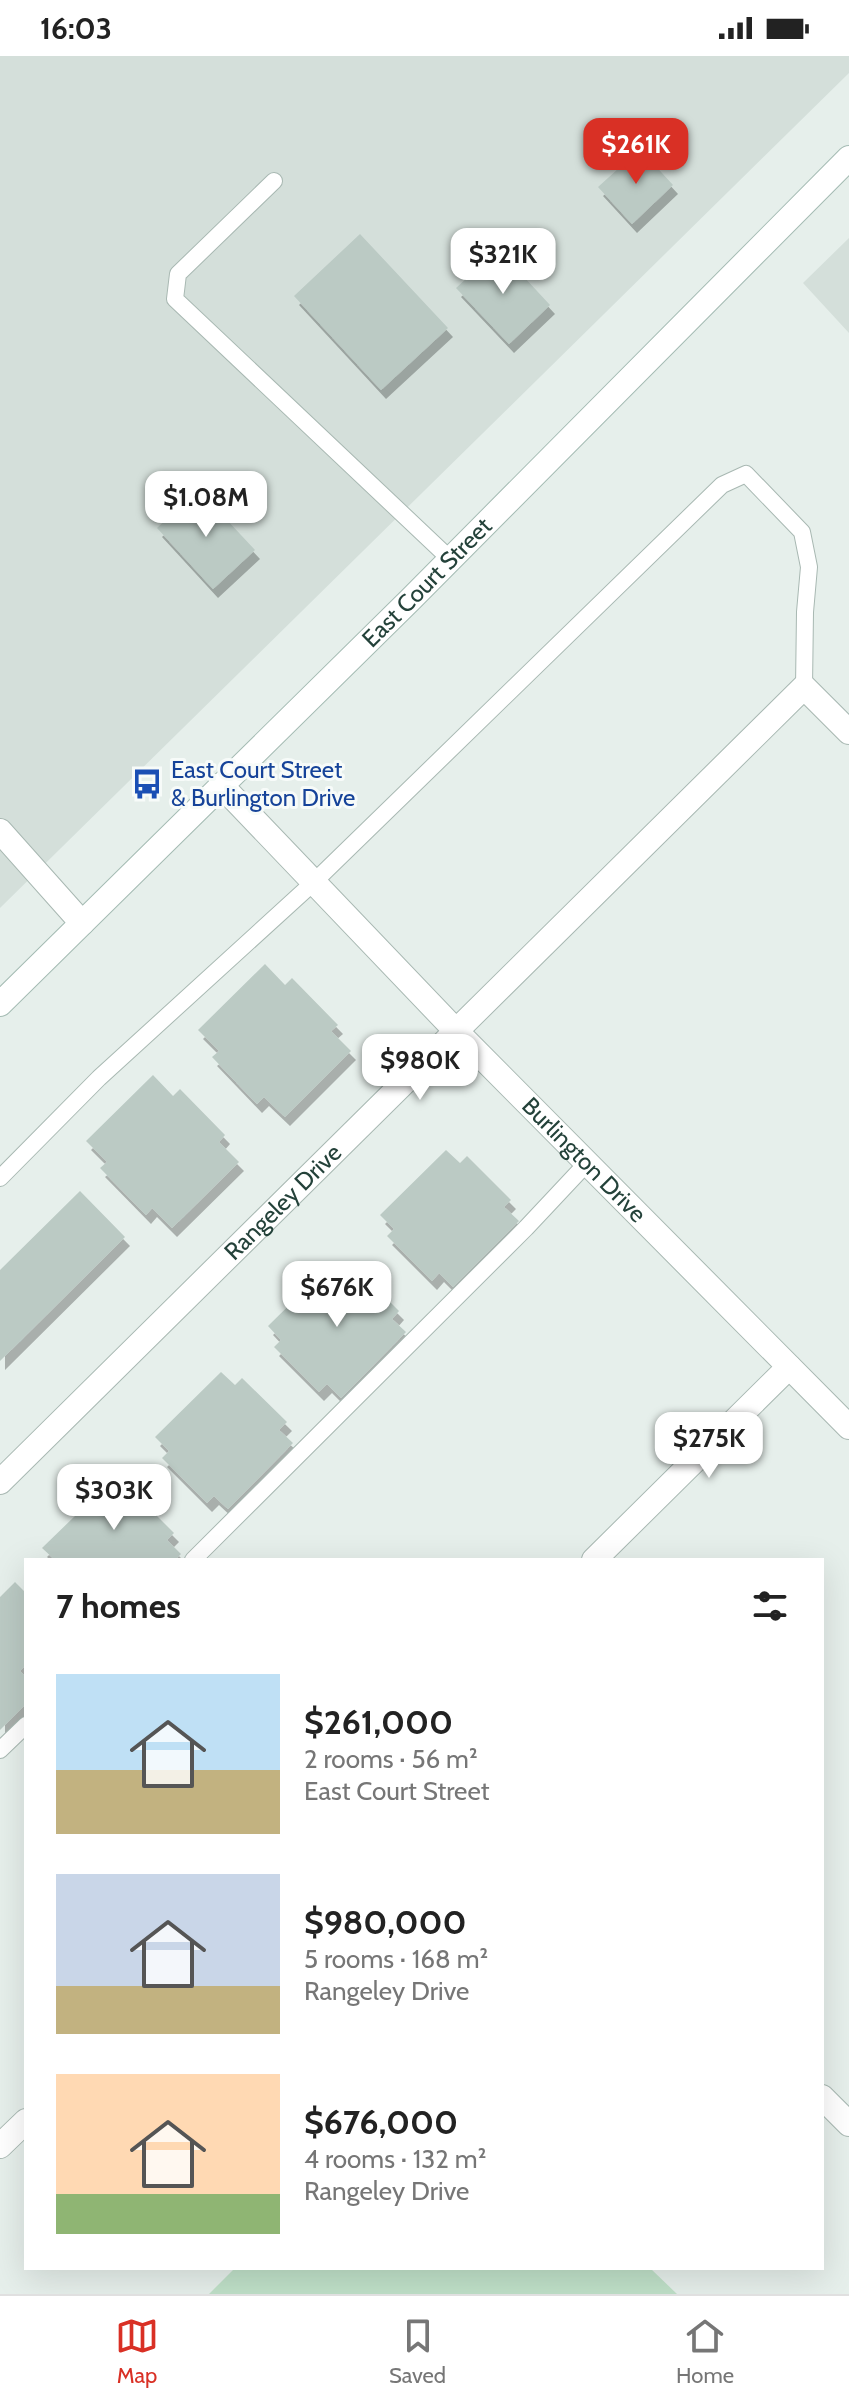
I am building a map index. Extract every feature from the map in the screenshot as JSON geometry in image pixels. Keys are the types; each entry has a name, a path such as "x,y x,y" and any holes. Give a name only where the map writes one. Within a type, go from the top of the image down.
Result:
{"street":[{"name":"East Court Street","path":"0,1004 450,559 849,158"},
{"path":"804,687 849,732"},
{"name":"Rangeley Drive","path":"0,1482 804,687"},
{"name":"Burlington Drive","path":"221,785 457,1032 849,1427"},
{"path":"0,831 82,923"},
{"path":"596,1558 789,1367"},
{"path":"824,2099 849,2124"},
{"path":"0,2146 24,2123"}],"lane":[{"path":"274,181 178,274 175,299 450,559"},
{"path":"0,1178 99,1078 314,882 722,485 746,474 802,532 809,567 804,687"},
{"path":"195,1558 587,1163"},
{"path":"0,1750 24,1727"}],"shaded area":[{"path":"0,56 849,56 849,73 0,908"},
{"path":"849,238 849,333 803,283"}],"green space":[{"path":"233,2270 652,2270 677,2294 209,2294"}],"building":[{"path":"640,149 673,185 632,224 598,187"},
{"path":"360,234 448,328 381,390 294,296"},
{"path":"498,249 550,305 509,344 456,288"},
{"path":"198,489 255,550 213,589 157,528"},
{"path":"265,964 285,985 292,978 338,1025 331,1031 351,1051 285,1117 264,1097 257,1104 212,1057 219,1051 198,1030"},
{"path":"153,1075 173,1096 180,1089 225,1135 219,1142 239,1162 172,1228 152,1208 146,1215 100,1168 107,1162 86,1141"},
{"path":"446,1150 460,1163 467,1156 511,1200 504,1207 519,1221 453,1287 439,1273 432,1281 387,1236 394,1229 380,1215"},
{"path":"80,1191 125,1237 0,1361 0,1270"},
{"path":"334,1261 347,1274 355,1267 399,1311 392,1319 406,1332 341,1398 327,1384 319,1392 274,1347 281,1340 268,1326"},
{"path":"221,1372 235,1385 242,1378 287,1422 279,1430 293,1443 228,1509 214,1496 207,1503 162,1458 169,1451 155,1437"},
{"path":"109,1483 122,1496 130,1489 174,1533 167,1540 181,1554 177,1558 53,1558 42,1548"},
{"path":"15,1582 24,1591 24,1667 20,1671 24,1675 24,1706 0,1730 0,1597"}],"place":[{"name":"East Court Street & Burlington Drive","path":"147,784"}]}
